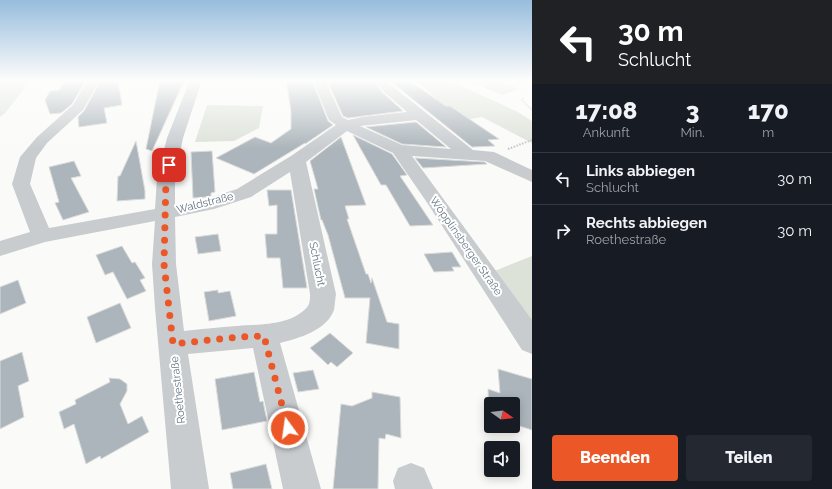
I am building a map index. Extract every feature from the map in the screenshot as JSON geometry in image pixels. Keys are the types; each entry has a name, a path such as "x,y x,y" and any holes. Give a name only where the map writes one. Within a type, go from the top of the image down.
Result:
{"street":[{"path":"42,236 21,184 28,157 42,140 78,107 80,103"},
{"name":"Roethestraße","path":"188,103 175,138 166,178 164,264 190,489"},
{"name":"Wöpplinsberger Straße","path":"329,103 336,120 399,150 488,156 532,177"},
{"path":"405,103 465,154"},
{"path":"346,125 363,121 419,115"},
{"name":"Waldstraße","path":"0,249 42,236 207,205 244,193 297,160 346,125"},
{"name":"Wöpplinsberger Straße","path":"399,150 438,204 532,342"},
{"name":"Schlucht","path":"173,344 238,337 264,336 296,328 308,321 321,309 323,294 297,160"},
{"path":"264,336 302,489"}],"path":[{"path":"525,103 532,110"}],"shaded area":[{"path":"0,103 13,103 5,113 0,117"},
{"path":"440,103 498,103 518,112 532,121 532,143 482,117 459,121"},
{"path":"207,105 263,106 259,128 234,141 195,142"},
{"path":"532,256 532,327 492,272"}],"building":[{"path":"46,103 73,103 61,113 50,114"},
{"path":"88,103 122,103 122,105 104,108 107,123 79,127 78,117 84,111"},
{"path":"155,103 174,103 152,151 146,149"},
{"path":"290,103 321,103 328,121 333,125 305,144 254,174 216,158 255,137 271,143 291,129"},
{"path":"337,103 394,103 403,111 348,118 343,116"},
{"path":"417,103 441,103 446,106 450,106 499,139 488,140 495,146 472,147"},
{"path":"416,122 446,147 402,144 366,127"},
{"path":"353,135 392,154 407,175 400,176 433,225 410,226 386,185 381,185"},
{"path":"341,137 366,205 345,206 349,219 347,219 366,274 368,274 371,283 372,278 387,322 399,324 399,349 366,343 370,298 345,298 328,235 321,220 314,189 318,189 310,161"},
{"path":"136,141 145,191 145,199 117,201 118,176 120,176"},
{"path":"212,151 215,192 211,193 211,196 193,198 191,152"},
{"path":"415,158 485,162 487,164 423,168"},
{"path":"74,161 81,176 71,178 89,212 63,220 55,203 59,202 49,167"},
{"path":"267,190 291,190 307,288 283,288 280,258 267,258 265,234 277,234 277,205 269,206"},
{"path":"218,234 221,251 198,254 195,237"},
{"path":"122,246 132,263 135,262 145,278 140,280 146,291 127,299 113,272 105,275 96,255"},
{"path":"452,252 461,267 452,267 454,271 434,272 424,254"},
{"path":"18,280 26,303 0,314 0,287"},
{"path":"218,290 218,293 230,291 236,316 209,321 204,292"},
{"path":"120,303 131,328 96,343 87,317"},
{"path":"330,333 353,353 337,367 331,362 328,365 310,348"},
{"path":"22,352 29,381 18,386 24,417 0,429 0,361"},
{"path":"498,369 532,379 532,430 520,426 520,397 488,397 488,389 500,393"},
{"path":"313,370 319,389 298,392 293,373"},
{"path":"254,372 260,402 263,401 267,421 222,430 215,379"},
{"path":"109,378 120,379 127,384 127,391 120,404 128,424 142,416 149,432 101,459 100,456 86,464 74,424 64,429 59,412 76,404 75,400 110,382"},
{"path":"372,392 400,397 401,438 386,434 385,439 379,438 378,489 333,489 341,404 352,406 372,398"},
{"path":"266,464 272,489 233,489 230,473"}],"route":[{"path":"169,165 166,178 164,213 164,264 173,344 238,337 264,336 288,428"}]}
